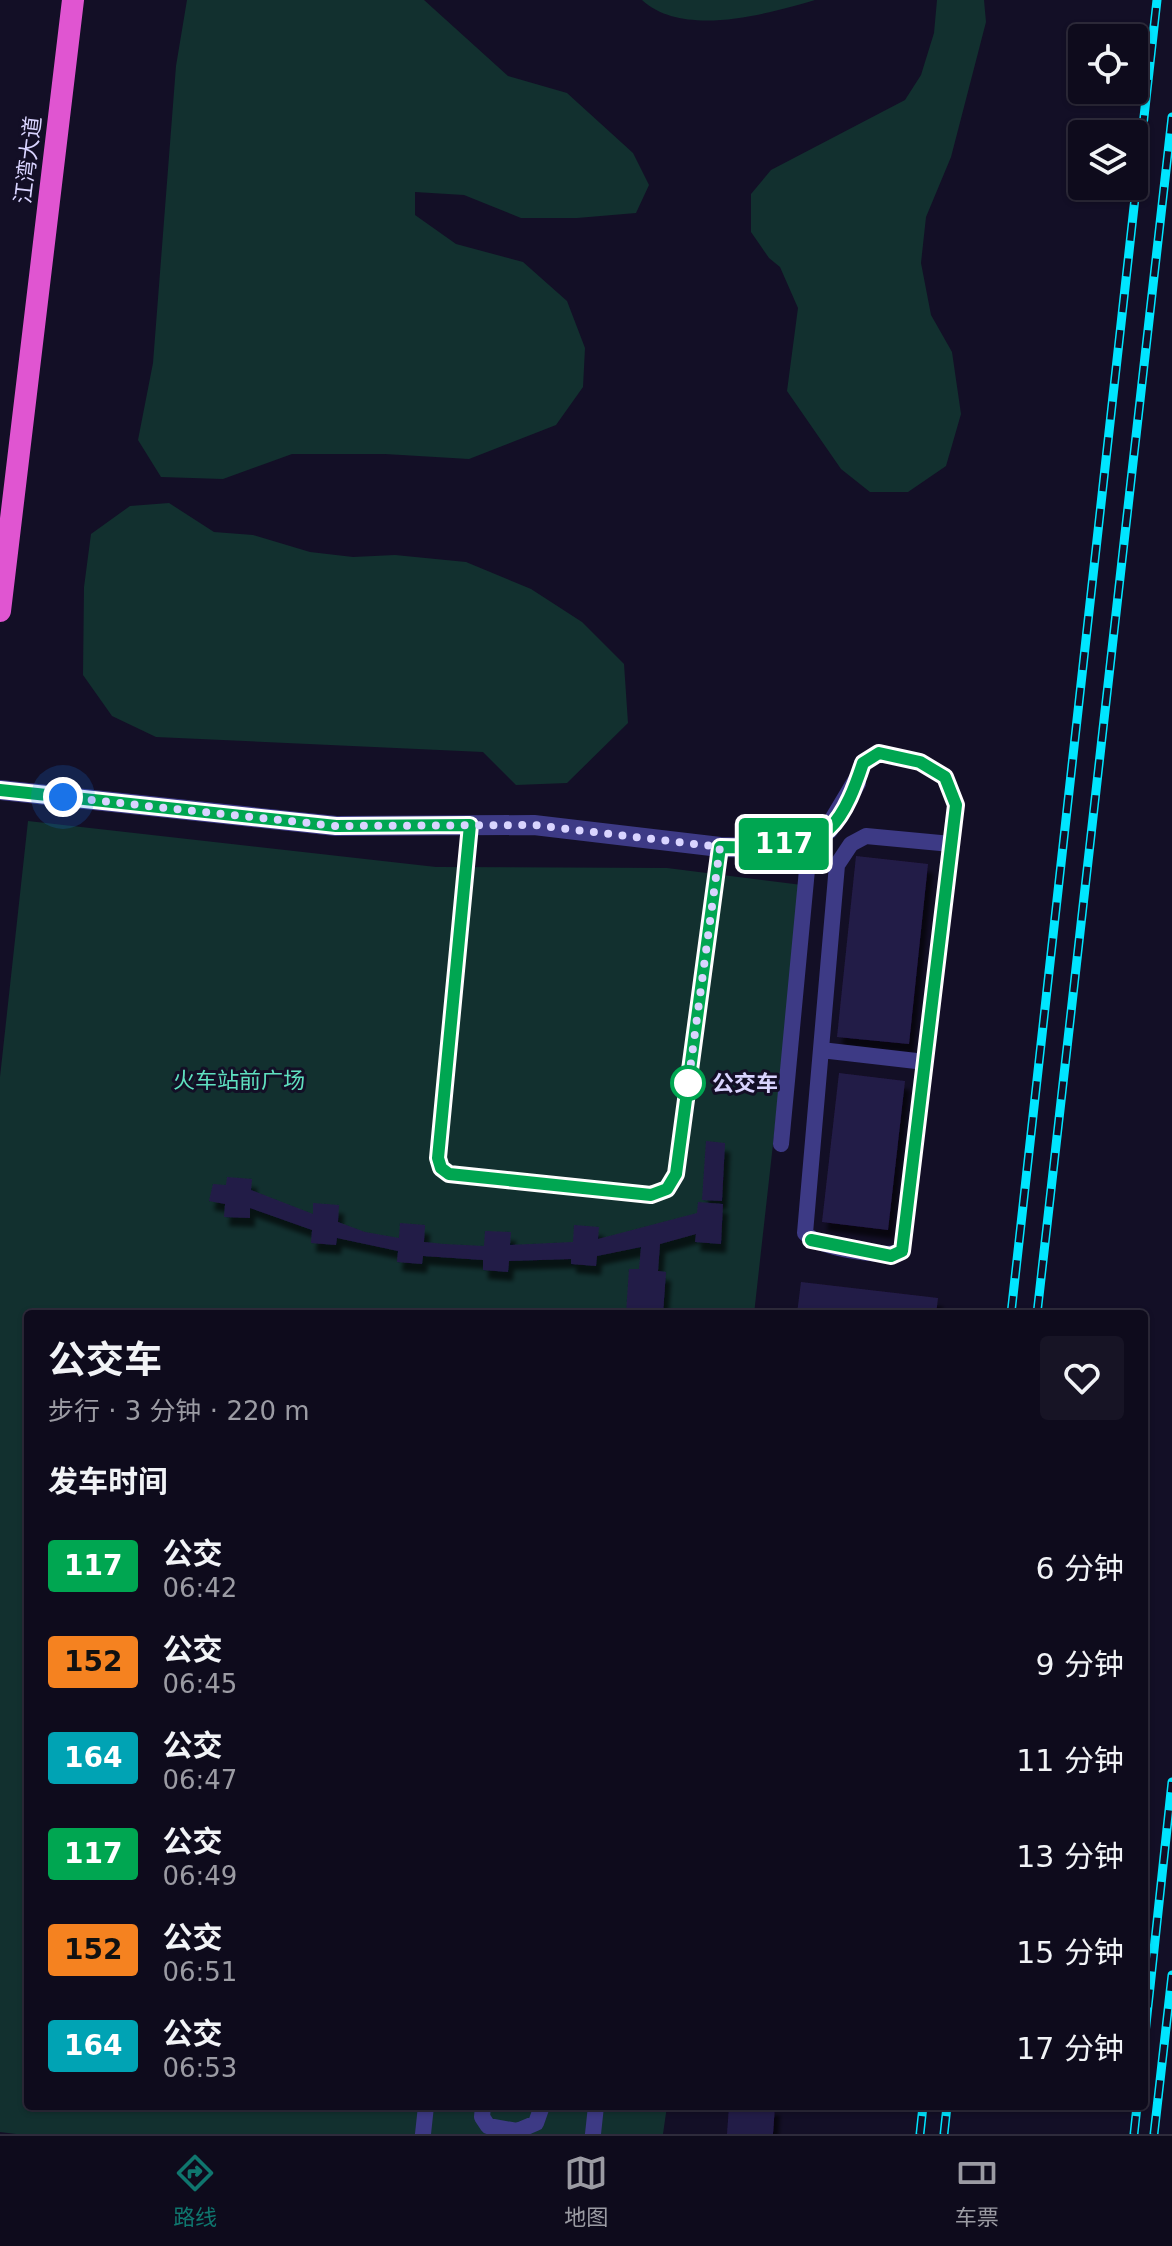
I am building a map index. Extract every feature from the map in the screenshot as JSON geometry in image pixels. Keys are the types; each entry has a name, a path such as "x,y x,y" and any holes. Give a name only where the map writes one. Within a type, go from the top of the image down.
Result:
{"highway":[{"name":"江湾大道","path":"0,611 73,0"}],"street":[{"path":"0,790 336,826 534,825 720,847 763,848 810,838 828,830 856,783"}],"lane":[{"path":"856,783 863,763 879,753 920,762 945,777 956,805 902,1251 891,1256 811,1240 805,1233 837,865 851,844 866,836 951,844"},
{"path":"470,825 438,1158 441,1168 449,1174 651,1195 667,1189 676,1174 720,847"},
{"path":"781,1144 810,838"},
{"path":"821,1050 925,1062"},
{"path":"423,2134 426,2110"},
{"path":"483,2110 482,2117 488,2126 517,2131 536,2123 541,2110"},
{"path":"593,2134 596,2110"}],"green space":[{"path":"187,0 424,0 508,76 567,93 633,153 649,185 636,213 577,218 521,218 464,195 415,192 415,215 456,244 523,262 567,301 585,348 583,387 556,425 469,459 385,454 292,454 223,479 161,477 138,440 153,363 176,66"},
{"path":"642,0 815,0 750,16 702,20 680,18 659,11"},
{"path":"937,0 984,0 986,22 951,157 926,217 921,263 931,315 952,352 961,414 946,466 908,492 870,492 841,469 787,391 798,308 780,267 769,258 751,232 751,194 771,170 905,100 921,75 934,33"},
{"path":"169,503 214,532 253,535 310,552 353,557 395,555 466,562 531,589 582,622 624,664 628,723 567,783 516,785 483,752 156,737 112,716 83,675 84,587 91,534 130,506"},
{"name":"火车站前广场","path":"28,821 436,867 667,868 802,885 754,1310 24,1310 24,2110 666,2110 663,2134 0,2132 0,1077"}],"building":[{"path":"856,856 928,864 909,1044 837,1037"},
{"path":"839,1073 905,1081 888,1230 822,1222"},
{"path":"706,1141 725,1143 722,1201 702,1200"},
{"path":"227,1177 252,1179 251,1190 313,1214 313,1203 339,1205 338,1222 365,1232 399,1238 400,1223 425,1225 424,1242 484,1246 485,1231 511,1232 510,1245 573,1242 574,1225 599,1227 598,1239 697,1213 698,1202 723,1204 721,1244 695,1242 696,1234 660,1244 658,1271 666,1272 663,1310 626,1310 629,1269 639,1269 641,1247 597,1256 596,1266 571,1264 571,1259 509,1261 508,1272 483,1270 483,1260 423,1256 422,1264 397,1262 398,1251 337,1238 336,1245 311,1243 312,1230 250,1208 250,1218 224,1217 225,1204 209,1201 213,1184 226,1185"},
{"path":"801,1282 938,1298 936,1310 798,1310"},
{"path":"729,2110 775,2110 773,2134 727,2134"}],"railway":[{"path":"1011,1310 1157,0"},
{"path":"1037,1310 1172,117"},
{"path":"1148,2006 1172,1782"},
{"path":"1154,2134 1172,1975"},
{"path":"920,2134 923,2110"},
{"path":"944,2134 947,2110"},
{"path":"1134,2134 1137,2110"}],"bus line":[{"name":"117","path":"0,790 336,826 470,825 438,1158 441,1168 449,1174 651,1195 667,1189 676,1174 720,847 763,848 810,838 828,830 838,817 863,763 879,753 920,762 945,777 956,805 902,1251 891,1256 811,1240"}],"place":[{"name":"公交车","path":"688,1083"}],"route":[{"path":"63,797 336,826 534,825 720,847 688,1083"}]}
